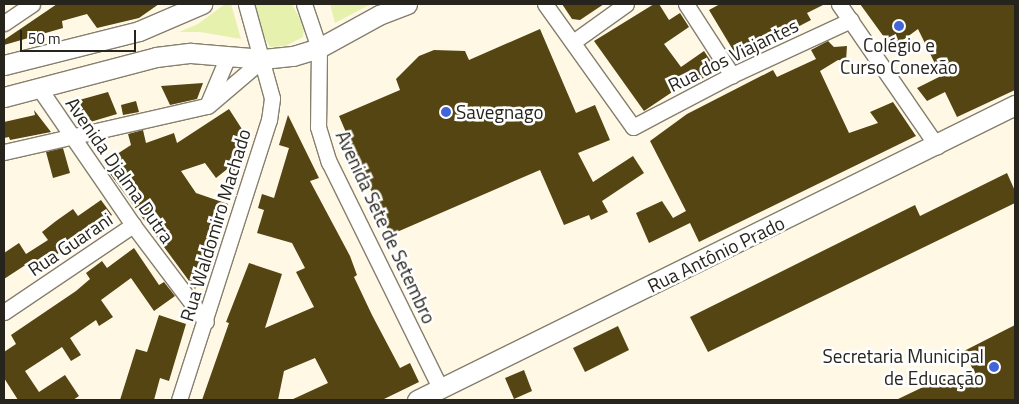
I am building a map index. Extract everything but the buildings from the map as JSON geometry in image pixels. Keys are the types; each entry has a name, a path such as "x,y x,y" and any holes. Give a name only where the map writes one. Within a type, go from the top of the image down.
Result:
{"main road":[{"path":"4,68 139,31 202,4"},
{"path":"4,97 156,57 191,53 263,59 293,56 319,48 379,15 407,4"},
{"name":"Rua Antônio Prado","path":"416,400 937,146 1015,105"}],"street":[{"path":"4,23 32,4"},
{"name":"Rua Waldomiro Machado","path":"179,400 206,322 269,120 272,98 263,59 246,4"},
{"name":"Avenida Sete de Setembro","path":"304,4 319,48 318,127 330,162 440,388"},
{"path":"545,4 573,42 626,4"},
{"path":"686,4 732,75"},
{"path":"839,4 937,146"},
{"name":"Rua dos Viajantes","path":"573,42 633,127 732,75 851,20"},
{"path":"207,106 228,56"},
{"path":"4,152 207,106 263,59"},
{"name":"Avenida Djalma Dutra","path":"39,88 133,225 206,322"},
{"name":"Rua Guarani","path":"4,312 133,225"}],"green space":[{"path":"225,4 231,4 241,39 200,32 179,32 198,24"},
{"path":"255,4 292,4 304,27 303,37 285,46 270,47 260,29"},
{"path":"330,4 371,4 335,23"}],"place":[{"name":"Colégio e Curso Conexão","path":"899,26"},
{"name":"Savegnago","path":"446,112"},
{"name":"Secretaria Municipal de Educação","path":"994,367"}]}
